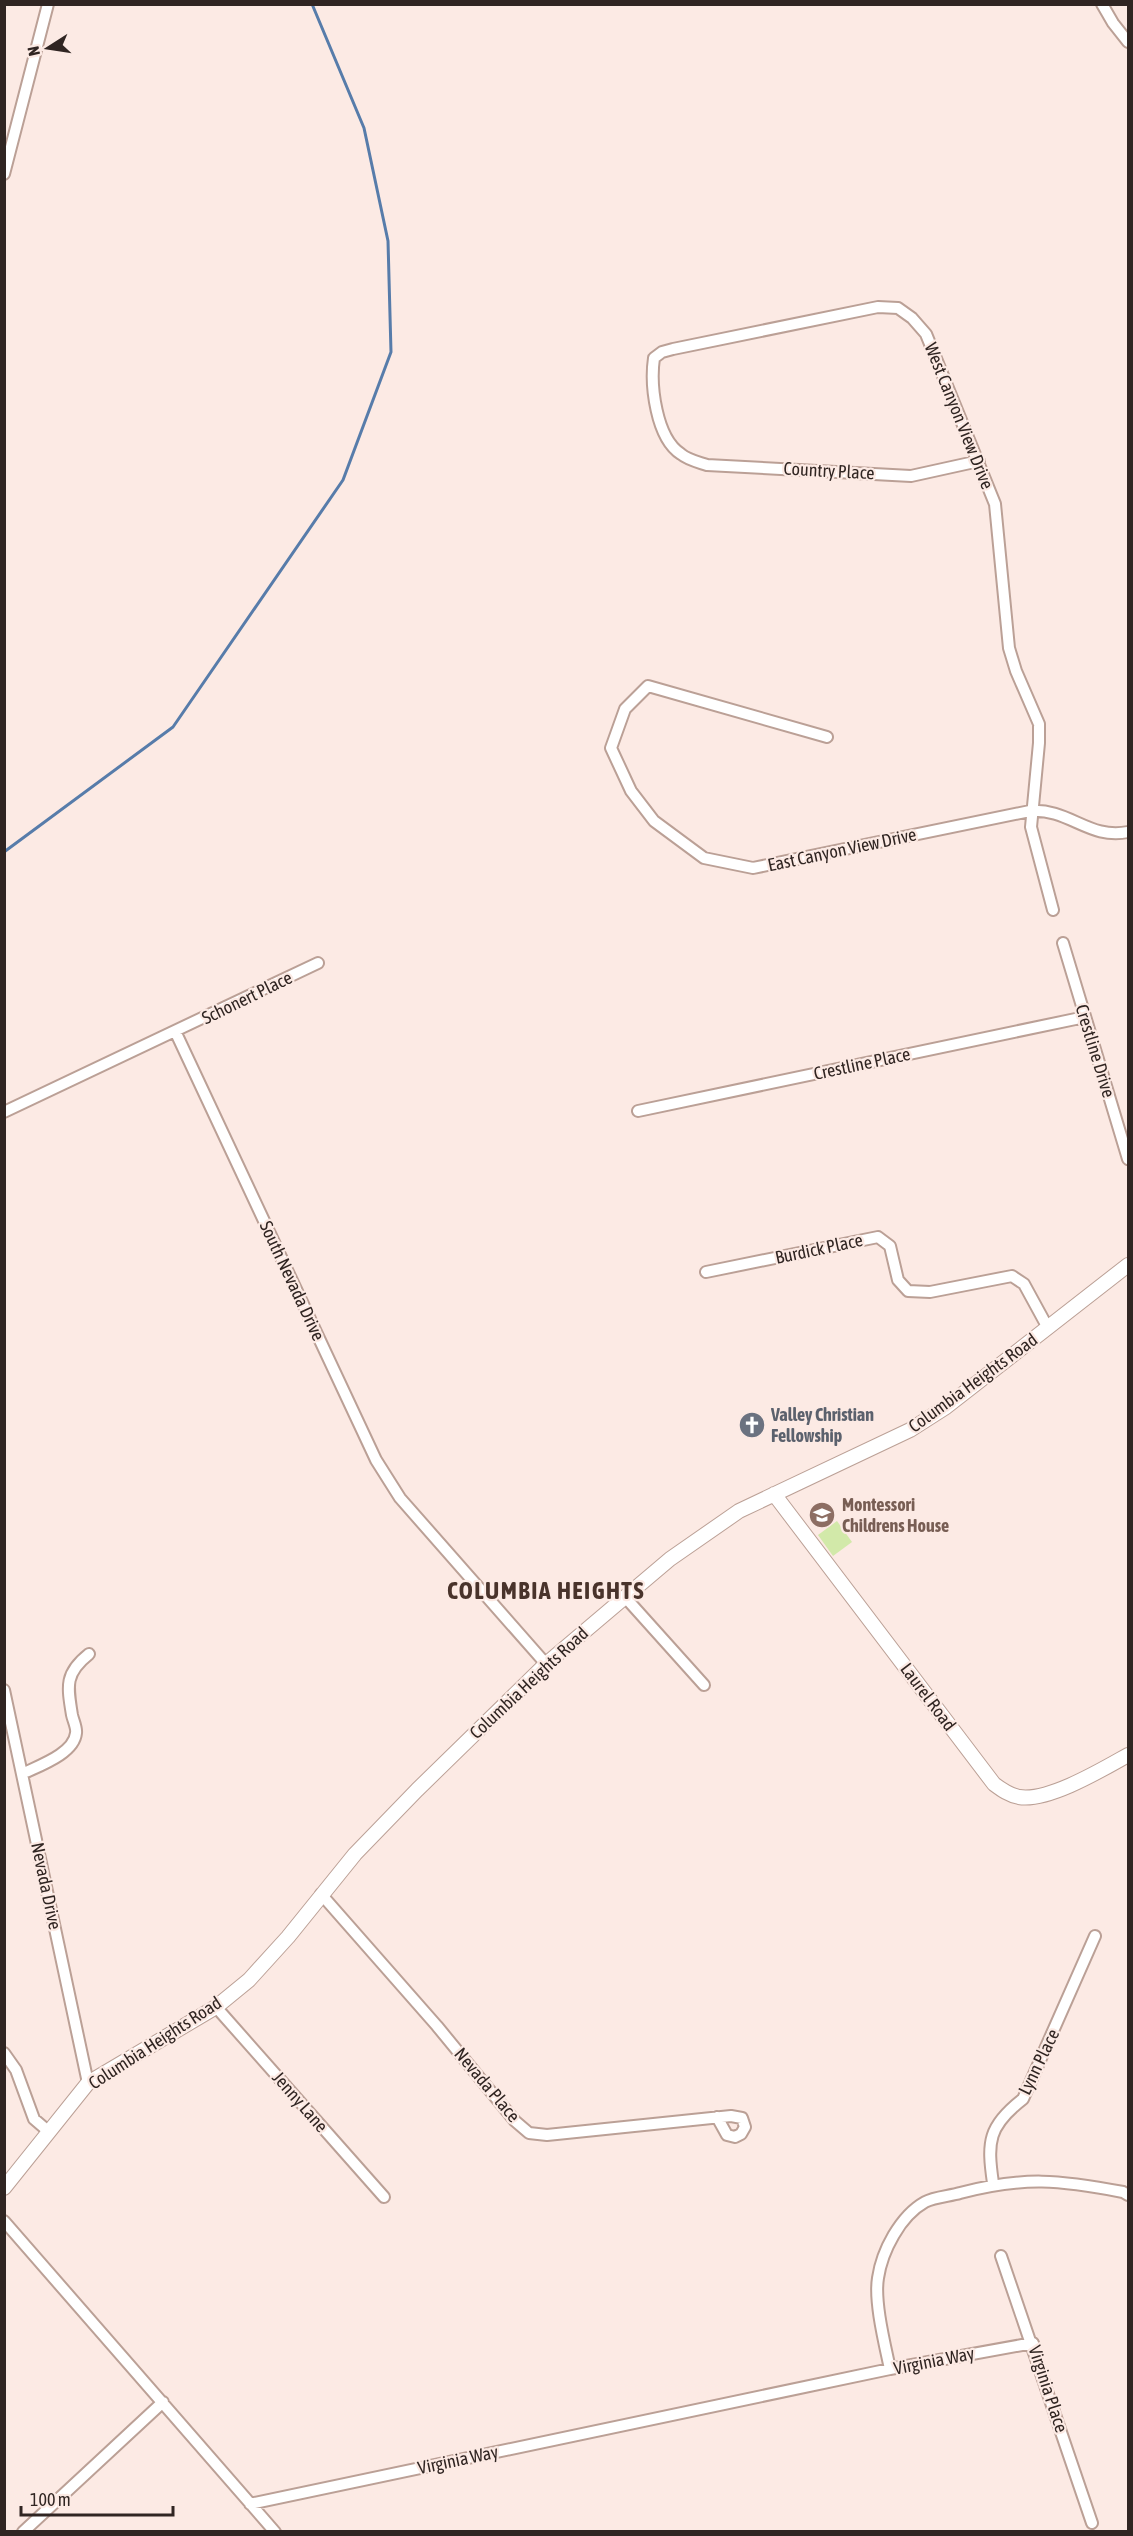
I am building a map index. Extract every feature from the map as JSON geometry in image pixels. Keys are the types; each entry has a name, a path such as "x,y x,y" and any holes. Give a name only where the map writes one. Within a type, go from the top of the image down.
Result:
{"street":[{"path":"4,174 48,4"},
{"path":"1102,4 1128,42"},
{"name":"West Canyon View Drive","path":"679,454 667,439 657,406 652,370 654,358 662,351 878,306 898,308 912,318 926,334 960,424 979,462 995,504 1009,648 1038,724 1039,743 1030,811"},
{"name":"Country Place","path":"679,454 707,465 911,476 979,462"},
{"name":"East Canyon View Drive","path":"827,737 648,686 626,709 611,748 631,791 654,821 704,858 753,868 1030,811 1045,810 1062,815 1102,834 1128,832"},
{"path":"1030,811 1033,840 1053,910"},
{"name":"Crestline Drive","path":"1063,943 1128,1159"},
{"name":"Schonert Place","path":"176,1033 318,963"},
{"name":"Crestline Place","path":"638,1111 1085,1017"},
{"path":"4,1112 176,1033"},
{"name":"South Nevada Drive","path":"176,1033 376,1460 399,1498 546,1664"},
{"name":"Burdick Place","path":"706,1272 878,1238 890,1246 898,1280 908,1291 930,1292 1012,1276 1024,1284 1048,1328"},
{"name":"Columbia Heights Road","path":"4,2188 48,2130 88,2083 216,2007 249,1980 288,1937 321,1894 417,1790 546,1664 625,1597 715,1526 774,1494 910,1430 946,1407 1128,1265"},
{"name":"Laurel Road","path":"774,1494 994,1784 1007,1793 1021,1797 1040,1796 1078,1781 1128,1755"},
{"path":"625,1597 704,1685"},
{"path":"22,1774 60,1754 68,1747 76,1734 68,1683 73,1667 89,1654"},
{"name":"Nevada Drive","path":"4,1689 88,2083"},
{"name":"Nevada Place","path":"321,1894 444,2035 515,2121 529,2133 547,2135 717,2117"},
{"name":"Lynn Place","path":"993,2183 989,2157 992,2134 1002,2115 1023,2099 1095,1936"},
{"name":"Jenny Lane","path":"216,2007 384,2197"},
{"path":"4,2053 16,2070 34,2118 48,2130"},
{"path":"890,2369 881,2329 878,2279 895,2230 925,2202 993,2183 1038,2180 1077,2183 1124,2192 1128,2195"},
{"path":"4,2221 275,2532"},
{"name":"Virginia Place","path":"1001,2256 1033,2343 1092,2523"},
{"name":"Virginia Way","path":"250,2504 890,2369 1033,2343"},
{"path":"23,2532 163,2402"}],"green space":[{"path":"837,1521 852,1542 833,1556 818,1535"}],"waterway":[{"path":"4,852 173,727 343,480 391,352 388,241 364,128 312,4"}],"place":[{"name":"Valley Christian Fellowship","path":"752,1425"},
{"name":"Montessori Childrens House","path":"822,1515"}],"district":[{"name":"COLUMBIA HEIGHTS","path":"546,1591"}]}
